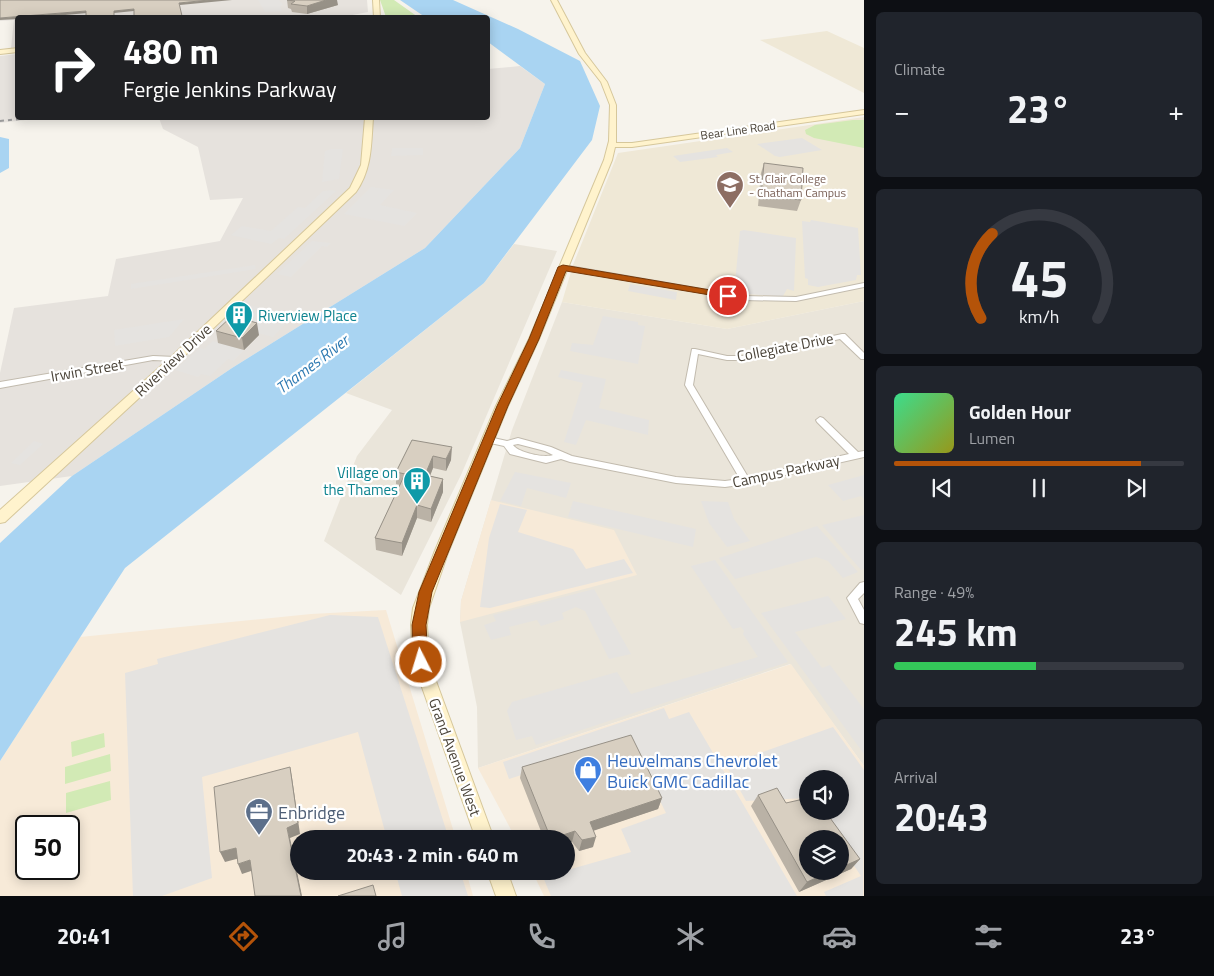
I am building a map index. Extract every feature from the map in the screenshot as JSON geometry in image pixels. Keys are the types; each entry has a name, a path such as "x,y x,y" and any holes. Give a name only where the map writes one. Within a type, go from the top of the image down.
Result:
{"main road":[{"path":"376,0 376,15"},
{"name":"Grand Avenue West","path":"482,830 421,662 419,625 426,592 609,157 612,145 613,105 604,82 582,54 554,0"},
{"path":"0,52 15,50"},
{"name":"Bear Line Road","path":"612,145 632,145 864,112"},
{"name":"Riverview Drive","path":"0,518 175,359 360,182 365,168 370,120"},
{"path":"609,157 615,151 632,145"},
{"path":"500,880 506,896"}],"street":[{"path":"563,267 751,299 796,299 864,285"},
{"name":"Collegiate Drive","path":"746,481 689,386 695,351 727,358 742,358 842,336 864,358"},
{"name":"Irwin Street","path":"0,385 153,358 175,359"},
{"path":"820,420 860,455"},
{"name":"Campus Parkway","path":"489,440 507,444 512,452 546,460 560,456 676,480 725,484 860,455"},
{"path":"864,586 852,598 864,620"}],"shaded area":[{"path":"0,0 367,0 368,12 352,15 15,15 15,47 11,48 14,20 0,21"},
{"path":"258,0 279,0 283,5 280,6 282,11 265,12"},
{"path":"827,31 864,48 864,93 760,40"},
{"path":"15,54 15,120 25,120 0,123 0,56"},
{"path":"520,66 545,84 520,148 425,248 232,368 72,476 0,486 0,373 14,308 108,296 116,259 220,241 243,198 210,200 198,147 163,129 160,120 490,120 490,69"},
{"name":"St. Clair College - Chatham Campus","path":"864,117 864,301 727,329 562,302 573,265 618,153"},
{"path":"802,138 822,150 780,157 775,156 757,144"},
{"path":"392,148 423,148 423,155 391,156"},
{"path":"727,148 733,152 716,155 718,157 680,162 673,156"},
{"path":"343,149 339,179 322,182 325,151"},
{"path":"371,187 394,190 380,205 417,213 404,226 344,214"},
{"path":"323,191 336,191 284,239 279,238 271,244 231,235 242,226 271,231 298,207 305,208"},
{"path":"811,220 858,228 861,275 857,275 856,280 818,287 808,285 808,279 805,278 802,221 810,222"},
{"path":"740,231 796,238 794,291 787,289 783,296 734,293"},
{"path":"312,241 331,243 327,247 322,246 291,277 277,274"},
{"path":"514,244 557,251 461,475 401,595 324,541 357,456 392,410 346,393 484,283"},
{"path":"255,265 256,269 131,289 131,284"},
{"path":"630,284 677,292 676,300 628,291"},
{"path":"864,301 864,766 790,664 478,768 477,707 460,622 461,601 512,430 562,302 727,329"},
{"path":"249,305 293,316 273,337 228,325"},
{"path":"603,316 638,322 638,325 645,326 638,364 570,351 572,343 593,345"},
{"path":"184,319 169,337 115,346 114,330"},
{"path":"213,341 244,350 233,361 228,359 210,376 201,374 198,377 175,370 200,348 204,349"},
{"path":"561,370 606,379 599,408 649,420 648,435 586,420 576,445 564,442 583,383 558,377"},
{"path":"34,441 43,444 20,465 11,463"},
{"path":"515,472 571,483 566,498 527,488 521,506 500,501"},
{"path":"864,475 864,499 861,496 843,501 828,485"},
{"path":"491,500 614,530 637,575 460,622 461,601"},
{"path":"573,501 696,529 693,547 568,517"},
{"path":"701,501 728,502 734,519 750,541 727,547 709,523"},
{"path":"500,504 527,510 518,532 573,549 586,569 624,559 633,573 490,608 480,607 489,538"},
{"path":"864,515 864,569 861,570 822,525"},
{"path":"817,526 858,572 843,578 828,561 816,557 735,579 719,558"},
{"path":"715,560 788,662 536,745 532,736 516,740 507,711 512,702 617,672 631,694 758,657 743,634 744,631 741,627 733,629 691,566"},
{"path":"594,589 631,654 609,659 585,611 576,607 562,613 564,619 541,626 537,620 509,627 511,635 491,640 484,625 496,621 493,615"},
{"path":"828,596 846,619 795,632 822,668 830,665 864,709 864,754 761,613"},
{"path":"386,610 453,830 290,830 290,880 469,880 473,896 0,896 0,761 80,637 311,614"},
{"path":"330,615 378,617 446,830 385,830 358,732 202,777 212,878 162,896 133,896 125,673 158,664 157,659"},
{"path":"791,664 864,766 864,896 544,896 536,880 575,880 575,830 511,830 478,768"},
{"path":"664,708 669,719 689,712 797,896 551,896 544,880 575,880 575,868 631,852 621,829 666,813 630,740 509,779 503,762"},
{"path":"833,727 864,770 863,896 826,896 824,892 861,876 849,858 849,830 833,830 824,820 849,820 849,770 799,770 799,798 746,801 726,765"},
{"path":"398,880 463,880 468,896 402,896"}],"green space":[{"path":"380,0 394,0 415,15 385,15"},
{"path":"864,120 864,148 814,138 806,134 805,130 815,125"},
{"path":"104,733 105,747 72,757 71,742"},
{"path":"110,754 111,771 65,784 65,767"},
{"path":"110,781 111,800 66,813 66,793"}],"water":[{"path":"400,0 453,0 487,15 422,15"},
{"name":"Thames River","path":"490,17 580,61 600,106 592,140 484,283 125,568 0,761 0,543 72,476 232,368 425,248 520,148 545,84 490,43"},
{"path":"0,137 9,139 9,168 0,173"}],"building":[{"path":"0,0 209,0 179,3 182,15 134,15 134,9 114,11 114,15 86,15 86,11 15,15 15,17 0,18"},
{"path":"287,0 326,0 307,6 291,4 295,1"},
{"path":"764,163 803,168 801,200 761,195"},
{"path":"232,316 257,323 242,338 216,331"},
{"name":"Village on the Thames","path":"412,440 452,447 446,459 433,456 425,475 443,479 431,509 417,505 402,543 375,538 405,474 396,472"},
{"name":"Heuvelmans Chevrolet Buick GMC Cadillac","path":"631,735 662,798 590,822 596,837 582,840 575,830 547,830 522,767"},
{"name":"Enbridge","path":"290,767 298,823 287,828 290,843 290,880 298,880 301,896 255,896 250,860 238,864 236,848 220,852 214,787"},
{"path":"777,788 786,803 799,800 799,820 832,820 839,830 799,830 799,868 758,795"},
{"path":"849,844 860,859 849,864"},
{"path":"373,885 376,896 338,896"}],"railway":[{"path":"0,121 15,120"}],"place":[{"name":"St. Clair College - Chatham Campus","path":"730,209"},
{"name":"Riverview Place","path":"239,339"},
{"name":"Village on the Thames","path":"417,505"},
{"name":"Heuvelmans Chevrolet Buick GMC Cadillac","path":"588,794"},
{"name":"Enbridge","path":"259,836"}],"route":[{"path":"421,662 419,625 421,608 426,592 502,406 534,339 563,267 728,296"}]}
